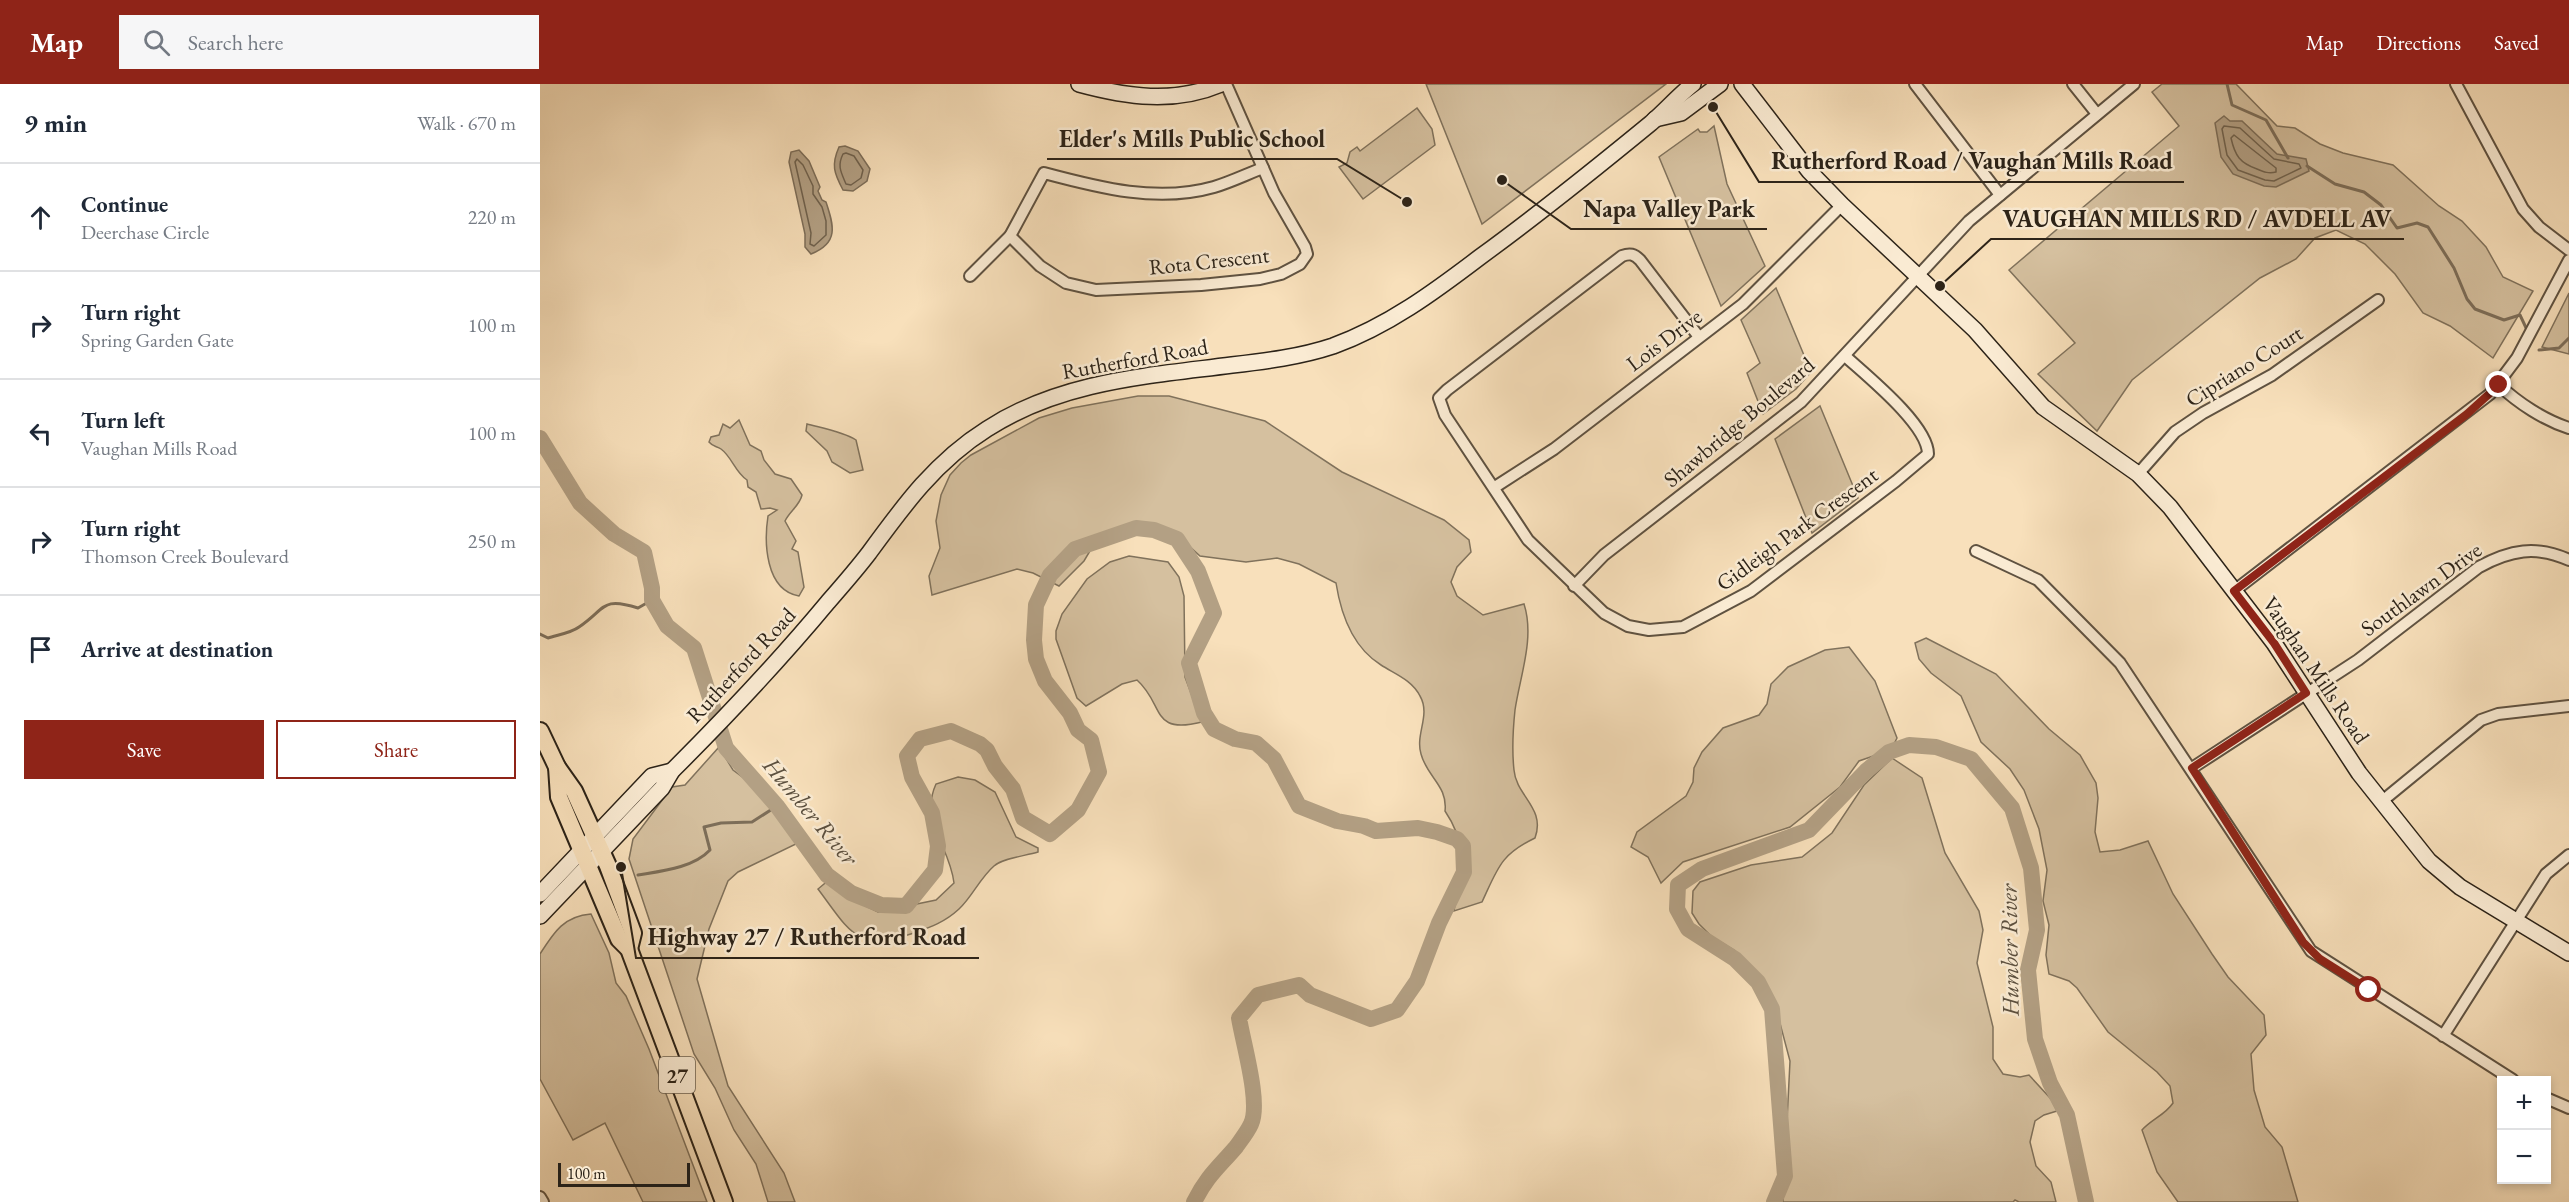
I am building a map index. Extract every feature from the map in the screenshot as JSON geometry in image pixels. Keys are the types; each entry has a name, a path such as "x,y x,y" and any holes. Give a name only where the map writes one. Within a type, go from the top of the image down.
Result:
{"main road":[{"path":"1079,84 1123,95 1157,97 1196,93 1221,84"},
{"name":"Rutherford Road","path":"540,916 662,788 672,771 792,646 865,558 919,487 949,457 984,430 1029,406 1088,386 1300,355 1332,346 1369,330 1421,300 1554,203 1655,119 1693,84"},
{"name":"Rutherford Road","path":"1655,119 1681,113 1720,84"},
{"name":"Vaughan Mills Road","path":"1742,84 1802,163 1917,277 1976,330 2034,398 2051,414 2138,474 2170,507 2274,643 2349,759 2418,848 2437,868 2460,887 2569,953"},
{"name":"27","path":"540,731 557,766 574,791 601,851 633,933 629,949"},
{"name":"27","path":"557,766 559,796 619,939 629,949 724,1202"},
{"name":"Rutherford Road","path":"540,894 652,776 672,771"}],"street":[{"name":"Rota Crescent","path":"1010,236 1040,266 1066,284 1096,290 1201,285 1260,279 1281,274 1300,264 1307,254 1305,247 1274,194 1226,84"},
{"path":"1915,84 2000,195"},
{"path":"2073,84 2097,114"},
{"name":"Shawbridge Boulevard","path":"1574,585 1604,555 1801,402 1969,221 2134,84"},
{"path":"2456,84 2523,209 2539,227 2569,250"},
{"path":"970,276 1010,236 1044,173 1097,188 1159,195 1213,187 1263,168"},
{"name":"Lois Drive","path":"1495,487 1546,454 1743,304 1842,205"},
{"name":"Gidleigh Park Crescent","path":"1699,337 1640,260 1634,255 1622,256 1439,398 1445,415 1495,487 1528,540 1598,608 1628,626 1656,631 1683,627 1757,587 1928,454 1926,443 1911,420 1845,356"},
{"path":"2234,591 2467,414 2499,385 2526,342 2569,260"},
{"name":"Cipriano Court","path":"2138,474 2175,432 2203,413 2272,375 2378,300"},
{"path":"2499,385 2511,396 2558,424 2569,428"},
{"name":"Southlawn Drive","path":"2192,768 2358,660 2479,567 2499,556 2520,551 2542,550 2569,560"},
{"path":"1976,551 2038,580 2120,663 2192,768 2311,951 2507,1076"},
{"path":"2381,801 2481,720 2498,714 2569,706"},
{"path":"2443,1036 2546,874 2569,855"},
{"path":"2551,1100 2569,1108"},
{"path":"540,1197 543,1202"}],"shaded area":[{"path":"1426,84 1666,84 1482,224"},
{"path":"2162,84 2236,84 2277,126 2295,128 2320,144 2343,153 2393,165 2439,206 2462,221 2486,247 2503,277 2533,291 2493,358 2450,326 2423,313 2395,274 2365,244 2336,230 2315,238 2296,259 2260,278 2132,380 2097,431 2038,374 2075,343 2009,270 2179,126 2152,92"},
{"path":"1417,108 1432,129 1435,145 1363,199 1339,167 1347,163 1350,152 1357,147 1360,151"},
{"path":"1714,126 1727,184 1765,266 1721,306 1659,157 1698,129 1700,132 1707,132"},
{"path":"1776,288 1811,372 1796,389 1763,414 1747,373 1760,363 1741,320"},
{"path":"2569,293 2569,354 2542,347"},
{"path":"1138,396 1169,396 1265,421 1342,472 1444,520 1469,540 1471,552 1457,567 1451,582 1457,596 1483,615 1524,604 1528,630 1526,657 1515,710 1513,763 1516,779 1537,818 1537,828 1535,838 1514,850 1501,864 1482,902 1454,911 1460,872 1460,848 1453,824 1445,811 1443,795 1421,754 1420,739 1424,710 1420,696 1408,682 1371,658 1355,640 1341,607 1336,583 1299,564 1277,558 1246,562 1200,556 1190,547 1149,528 1128,525 1100,534 1084,561 1059,586 1033,573 1017,569 932,595 929,576 940,548 936,521 941,495 950,475 961,463 971,455 1039,418 1072,408"},
{"path":"1820,406 1858,498 1812,533 1775,439"},
{"path":"739,420 750,445 761,451 764,460 775,474 791,479 802,495 785,521 796,541 792,549 798,552 804,587 799,596 779,585 769,563 766,539 768,516 777,510 761,509 756,492 748,487 747,480 739,473 725,452 709,442 711,437 719,435 723,424 730,428"},
{"path":"807,424 839,432 856,440 863,470 850,473 832,462 827,451 806,431"},
{"path":"1129,556 1168,562 1179,577 1184,596 1185,677 1202,722 1185,725 1166,721 1137,680 1122,684 1086,706 1077,698 1056,639 1056,631 1062,614 1087,579 1110,562"},
{"path":"1926,638 1996,674 2049,729 2080,755 2096,783 2098,798 2095,832 2100,852 2120,850 2148,841 2173,894 2212,954 2228,977 2264,1015 2266,1035 2251,1054 2254,1090 2265,1127 2282,1147 2298,1202 2178,1202 2157,1172 2142,1130 2173,1103 2170,1086 2157,1072 2108,1032 2077,988 2069,981 2049,974 2046,955 2049,925 2043,901 2047,870 2039,829 2024,790 2010,769 1981,742 1961,696 1931,673 1919,659 1915,643"},
{"path":"1849,647 1875,681 1897,738 1891,750 1859,761 1840,787 1790,827 1683,862 1661,883 1648,857 1631,847 1637,832 1686,796 1693,782 1694,768 1702,752 1723,728 1759,715 1767,704 1771,684 1788,667 1825,650"},
{"path":"719,747 733,770 749,782 776,811 798,843 738,872 728,881 709,929 697,979 728,1086 784,1173 795,1202 768,1202 756,1164 734,1130 715,1088 694,1054 629,859 633,839 672,787 685,785"},
{"path":"1892,758 1922,778 1945,853 1979,911 1983,930 1977,963 1993,1027 1993,1059 2003,1074 2020,1077 2029,1075 2051,1099 2057,1111 2035,1121 2030,1142 2036,1166 2051,1182 2056,1202 2019,1202 2015,1200 2013,1202 1783,1202 1790,1061 1777,1012 1763,979 1734,950 1712,937 1699,924 1692,913 1693,891 1700,882 1751,865 1802,857 1832,833 1864,785"},
{"path":"958,777 975,780 995,792 1016,837 1038,848 1038,852 998,863 984,876 959,909 932,926 914,933 879,940 857,935 839,917 818,889 830,879 851,899 878,912 936,900 954,883 947,857 933,822 932,797 936,784"},
{"path":"591,914 609,953 616,983 626,996 649,1049 707,1202 643,1202 605,1123 573,1140 540,1079 540,954 561,926 574,918"}],"water":[{"path":"2224,116 2230,121 2242,121 2277,154 2306,159 2309,171 2276,187 2264,186 2233,174 2221,157 2215,123"},
{"path":"845,146 858,151 870,169 867,181 853,191 843,190 835,169 839,147"},
{"path":"799,150 809,161 820,187 818,191 822,200 826,202 832,226 832,233 826,245 811,254 805,247 805,234 789,162 791,152"}],"waterway":[{"path":"2227,84 2232,105 2266,120 2288,158"},
{"path":"2307,166 2335,184 2364,192 2381,205 2397,228 2417,223 2428,227 2454,268 2467,299 2475,309 2504,320 2520,315 2528,332"},
{"path":"2539,350 2559,348 2569,338"},
{"name":"Humber River","path":"540,438 580,503 614,534 644,552 652,588 652,600 667,626 694,648 726,748 777,806 827,875 851,893 881,905 906,906 935,870 938,846 932,813 912,777 907,756 920,739 951,731 980,744 987,750 995,766 1013,789 1023,818 1050,834 1078,810 1099,772 1091,740 1078,730 1070,713 1045,681 1036,659 1034,640 1036,605 1050,575 1075,549 1136,528 1154,530 1177,539 1198,571 1214,613 1189,663 1204,713 1214,729 1235,739 1256,743 1274,759 1299,806 1337,821 1364,826 1376,831 1418,828 1437,832 1457,839 1463,846 1464,872 1439,923 1417,981 1397,1010 1371,1019 1310,995 1299,985 1258,995 1239,1018 1253,1088 1254,1114 1244,1136 1208,1179 1194,1202"},
{"path":"540,634 548,638 572,631 610,604 617,603 638,608 652,600"},
{"name":"Humber River","path":"1774,1202 1785,1176 1772,1009 1758,982 1735,959 1688,929 1677,909 1678,885 1702,869 1809,830 1866,771 1889,752 1909,745 1936,747 1971,759 2012,808 2031,868 2037,930 2028,970 2035,1039 2050,1083 2067,1115 2086,1202"},
{"path":"638,875 677,868 703,856 710,850 704,827 721,823 752,822 777,806"}],"place":[{"name":"Rutherford Road / Vaughan Mills Road","path":"1713,107"},
{"name":"Napa Valley Park","path":"1502,180"},
{"name":"Elder's Mills Public School","path":"1407,202"},
{"name":"VAUGHAN MILLS RD / AVDELL AV","path":"1940,286"},
{"name":"Highway 27 / Rutherford Road","path":"621,867"}],"route":[{"path":"2369,990 2320,959 2303,942 2192,768 2306,693 2274,643 2234,591 2467,414 2499,385"}]}
